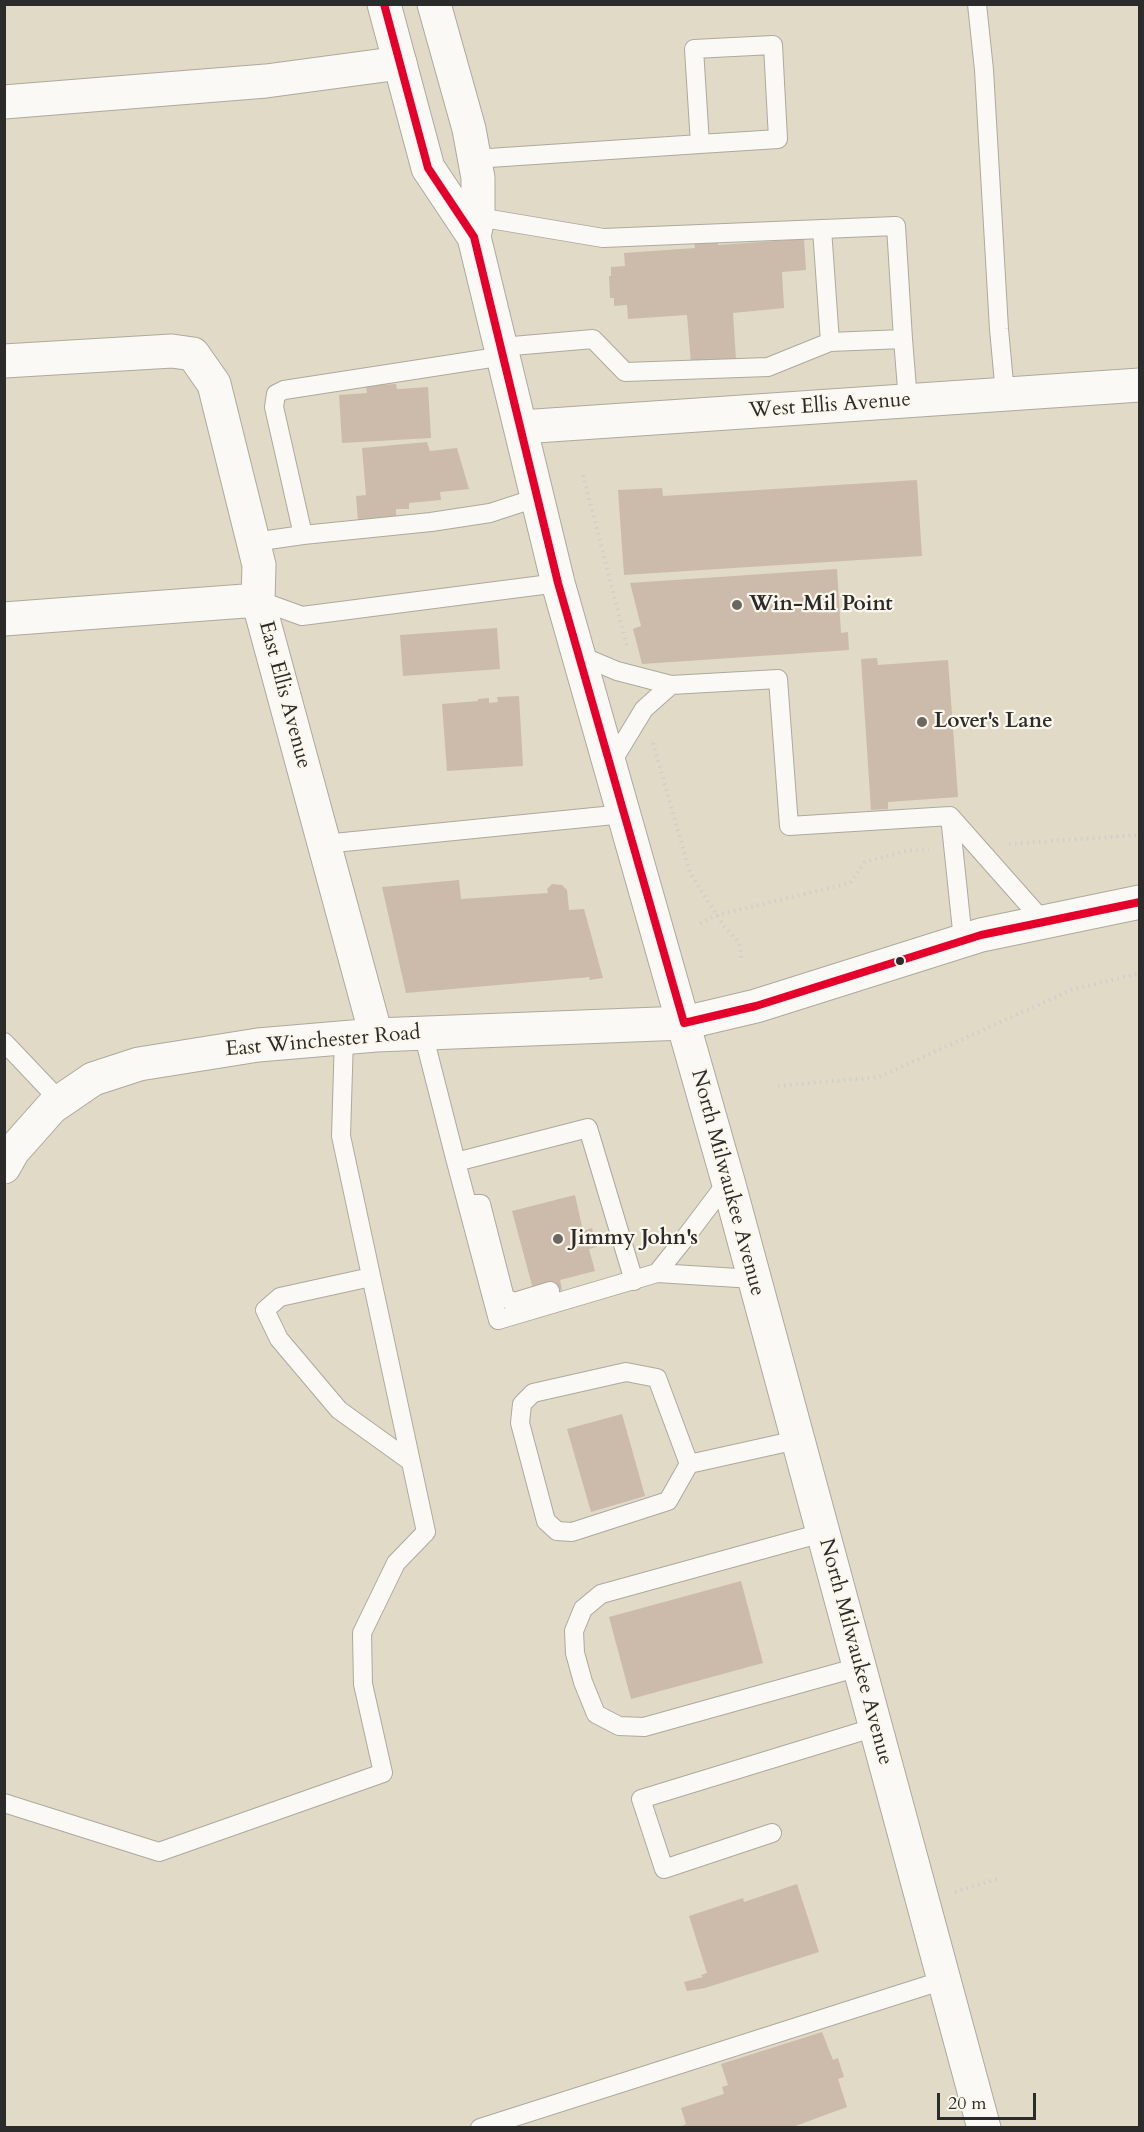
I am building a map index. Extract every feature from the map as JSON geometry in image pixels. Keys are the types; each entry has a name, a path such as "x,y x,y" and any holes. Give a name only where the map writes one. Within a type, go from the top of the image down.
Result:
{"main road":[{"name":"North Milwaukee Avenue","path":"384,4 428,168 476,227"},
{"name":"North Milwaukee Avenue","path":"434,4 469,129 478,178 476,227 536,498 558,583 728,1181 984,2127"},
{"path":"4,102 266,81 400,63"},
{"path":"4,361 172,351 193,354 214,384 259,565 258,600"},
{"name":"West Ellis Avenue","path":"521,428 1140,385"},
{"name":"East Ellis Avenue","path":"4,619 258,600 376,1035"},
{"name":"East Winchester Road","path":"4,1167 14,1151 52,1107 93,1079 139,1064 258,1045 376,1035 684,1023 756,1006 963,940 1140,902"}],"lane":[{"path":"977,4 984,70 1005,394"},
{"path":"474,159 778,139 773,45 694,49 700,144"},
{"path":"476,227 603,237 896,226 909,401"},
{"path":"822,229 831,342"},
{"path":"303,535 274,407 276,394 284,390 503,351 593,339 625,372 768,367 831,342 903,339"},
{"path":"254,542 490,513 536,498"},
{"path":"258,600 302,616 558,583"},
{"path":"579,655 617,671 671,685 778,679 789,826 950,816"},
{"path":"610,765 644,709 671,685"},
{"path":"324,844 624,814"},
{"path":"950,816 1043,921"},
{"path":"950,816 963,940"},
{"path":"423,1033 498,1320 657,1273 754,1279"},
{"path":"4,1803 159,1852 383,1773 363,1684 362,1633 396,1563 426,1532 341,1136 344,1038"},
{"path":"4,1042 60,1101"},
{"path":"456,1162 588,1128 626,1283"},
{"path":"657,1273 728,1181"},
{"path":"467,1204 481,1204 505,1298 513,1302 606,1276 626,1283"},
{"path":"371,1277 280,1297 265,1310 279,1340 339,1410 410,1461"},
{"path":"689,1464 657,1378 626,1372 533,1393 522,1404 520,1423 546,1521 557,1531 572,1532 668,1501 689,1464 797,1440"},
{"path":"822,1533 601,1594 583,1609 574,1631 575,1653 583,1682 596,1714 619,1726 645,1727 859,1667"},
{"path":"772,1833 664,1869 641,1799 876,1727"},
{"path":"480,2127 944,1980"}],"path":[{"path":"976,846 1140,835"},
{"path":"700,923 717,915 850,883 865,862 906,851 953,848"},
{"path":"778,1086 879,1077 1071,990 1140,973"},
{"path":"923,1903 1000,1878"}],"building":[{"path":"717,238 718,245 804,239 806,270 782,272 784,308 733,313 736,360 691,363 687,315 628,319 627,305 614,306 614,298 610,298 609,276 611,276 611,267 625,266 624,253 695,248 694,240"},
{"path":"396,384 397,389 428,387 431,438 342,443 339,395 367,393 366,386"},
{"path":"427,442 430,451 457,448 469,489 440,492 441,500 409,503 409,509 396,509 396,518 358,521 356,496 366,495 362,448"},
{"path":"917,480 922,556 624,575 618,490 662,488 663,496"},
{"name":"Win-Mil Point","path":"837,569 841,633 848,632 849,650 642,664 633,629 641,626 630,583"},
{"path":"497,628 500,669 403,676 400,635"},
{"name":"Win-Mil Point","path":"877,658 878,665 948,660 958,797 888,802 888,809 871,810 861,659"},
{"path":"519,696 523,766 447,771 442,704 489,698 489,703 498,702 497,697"},
{"path":"459,880 461,899 548,893 547,889 552,884 562,885 567,890 569,910 584,909 603,978 589,980 590,977 406,993 382,887"},
{"name":"Jimmy John's","path":"575,1195 583,1231 592,1228 597,1247 589,1249 595,1271 560,1280 562,1290 551,1293 533,1289 512,1211"},
{"path":"622,1414 645,1496 591,1512 567,1429"},
{"path":"741,1581 763,1663 631,1699 609,1617"},
{"path":"797,1884 819,1952 705,1988 687,1991 684,1982 703,1977 701,1975 707,1973 689,1916 743,1898 744,1902"},
{"path":"822,2032 833,2060 838,2058 844,2077 838,2079 847,2107 790,2128 678,2128 686,2124 681,2108 724,2094 722,2087 728,2085 721,2064"}],"transit line":[{"path":"384,4 428,168 474,237 558,583 684,1023 756,1006 981,935 1140,902"}],"place":[{"name":"Win-Mil Point","path":"737,605"},
{"name":"Lover's Lane","path":"922,722"},
{"name":"Jimmy John's","path":"558,1239"}]}
